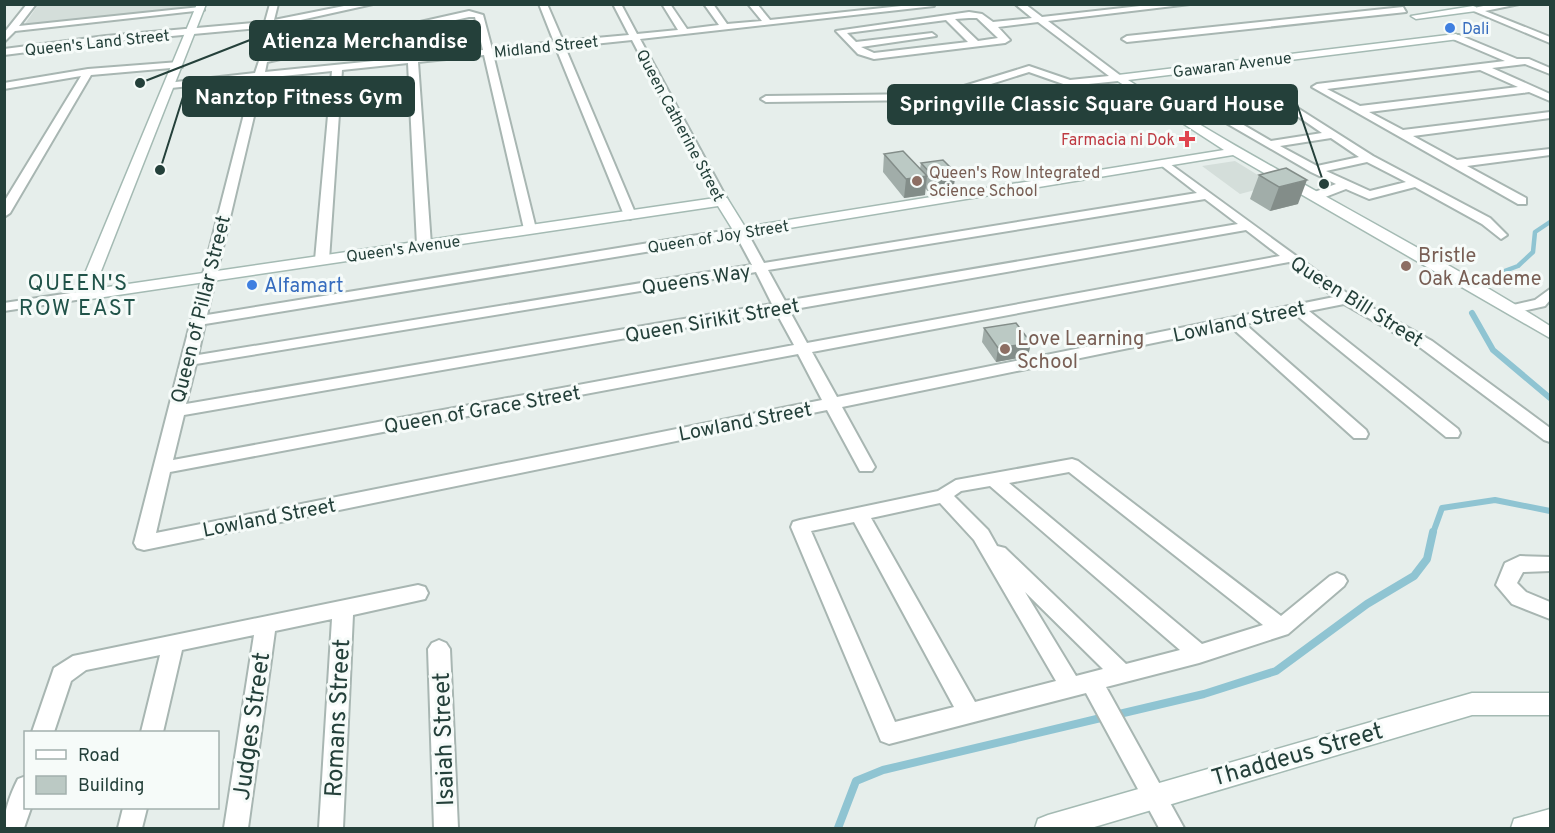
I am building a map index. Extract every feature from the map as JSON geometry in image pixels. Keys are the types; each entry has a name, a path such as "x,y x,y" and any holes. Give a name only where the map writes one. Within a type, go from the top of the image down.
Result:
{"street":[{"path":"4,39 32,4"},
{"path":"269,24 274,4"},
{"name":"Queen's Land Street","path":"4,52 106,39 269,24 369,4"},
{"path":"543,4 630,215"},
{"name":"Queen Catherine Street","path":"617,4 866,467"},
{"path":"666,4 683,30"},
{"path":"708,4 724,26"},
{"path":"752,4 767,22"},
{"path":"835,4 845,14"},
{"path":"1019,4 1118,78"},
{"path":"991,25 1186,4"},
{"path":"1390,4 1456,37 1517,62"},
{"path":"1461,4 1551,40"},
{"path":"1416,16 1515,4"},
{"name":"Midland Street","path":"171,85 634,37 767,22 802,14 845,14 881,7 930,6"},
{"path":"13,29 201,7"},
{"path":"84,296 201,7"},
{"path":"1127,39 1402,10"},
{"path":"257,76 263,60 469,14 479,15 530,229"},
{"path":"802,14 812,25"},
{"path":"978,16 991,25 1005,40 870,56 854,45 841,30 870,26 947,18 978,16"},
{"path":"947,18 977,45"},
{"path":"916,21 947,48"},
{"path":"870,26 887,41"},
{"path":"1534,33 1551,32"},
{"path":"854,45 932,36"},
{"name":"Gawaran Avenue","path":"1118,78 1456,37"},
{"path":"413,60 424,245"},
{"path":"1522,201 1317,87 1526,61 1551,71"},
{"path":"4,86 88,72 179,65"},
{"path":"1481,67 1551,98"},
{"path":"322,260 337,68"},
{"path":"766,99 926,97 952,93 1029,69 1069,83 1118,78"},
{"path":"4,213 88,72"},
{"name":"Queen of Pillar Street","path":"144,543 257,76"},
{"name":"Gawaran Avenue","path":"1118,78 1238,151 1514,309 1551,333"},
{"path":"1356,110 1529,88"},
{"path":"1414,184 1370,195 1319,172 1188,98 1266,91 1369,158 1486,221 1501,235"},
{"path":"1224,118 1296,110"},
{"path":"1400,134 1551,115"},
{"path":"1270,144 1334,134"},
{"name":"Queen of Joy Street","path":"197,321 1238,151"},
{"path":"1455,164 1551,152"},
{"path":"1293,183 1319,172 1369,158"},
{"name":"Queen Bill Street","path":"1166,164 1346,298 1380,314 1412,334 1551,436"},
{"path":"1316,196 1345,185"},
{"name":"Queens Way","path":"188,361 1205,195"},
{"name":"Queen's Avenue","path":"4,307 722,201"},
{"name":"Queen Sirikit Street","path":"176,411 1247,226"},
{"name":"Queen of Grace Street","path":"161,468 1290,258"},
{"path":"1514,309 1540,303 1551,293"},
{"name":"Lowland Street","path":"144,543 1346,298"},
{"path":"1298,309 1452,433"},
{"path":"1234,322 1360,434"},
{"path":"1281,628 1072,465 996,481 956,486 948,490 944,496 800,527 890,734 1199,654 1281,628 1337,581"},
{"path":"996,481 1199,654"},
{"path":"944,496 1122,674"},
{"path":"859,514 969,713"},
{"path":"981,535 1081,683 1102,705 1172,828"},
{"path":"1551,564 1520,564 1512,568 1506,585 1519,598 1551,611"},
{"path":"43,731 62,675 70,667 81,662 418,593"},
{"name":"Romans Street","path":"331,828 344,608"},
{"name":"Judges Street","path":"236,828 266,624"},
{"path":"152,731 173,643"},
{"name":"Isaiah Street","path":"439,649 446,828"},
{"name":"Thaddeus Street","path":"1063,826 1153,796 1472,704 1551,704"},
{"path":"12,828 24,793"},
{"path":"130,828 135,809"},
{"path":"1524,828 1551,822"}],"shaded area":[{"path":"38,5 194,5 192,9 25,24"},
{"path":"1235,161 1274,185 1240,194 1202,166"}],"building":[{"path":"903,151 927,176 906,179 884,154"},
{"path":"943,160 956,173 933,176 921,163"},
{"path":"1286,168 1307,180 1279,187 1259,175"},
{"path":"1016,323 1031,343 998,348 984,328"}],"waterway":[{"path":"1483,279 1518,266 1533,252 1535,232 1550,222"},
{"path":"1472,313 1493,350 1550,398"},
{"path":"1433,533 1442,508 1495,500 1550,511"},
{"path":"1115,715 1204,694 1276,671 1367,604 1414,576 1427,559 1433,532"},
{"path":"838,828 856,781 883,770 1105,717"}],"place":[{"name":"Dali","path":"1450,28"},
{"name":"Atienza Merchandise","path":"140,83"},
{"name":"Farmacia ni Dok","path":"1187,139"},
{"name":"Nanztop Fitness Gym","path":"160,170"},
{"name":"Queen's Row Integrated Science School","path":"917,181"},
{"name":"Springville Classic Square Guard House","path":"1324,184"},
{"name":"Bristle Oak Academe","path":"1406,266"},
{"name":"Alfamart","path":"252,285"},
{"name":"Love Learning School","path":"1005,349"}],"district":[{"name":"QUEEN'S ROW EAST","path":"78,294"}]}
